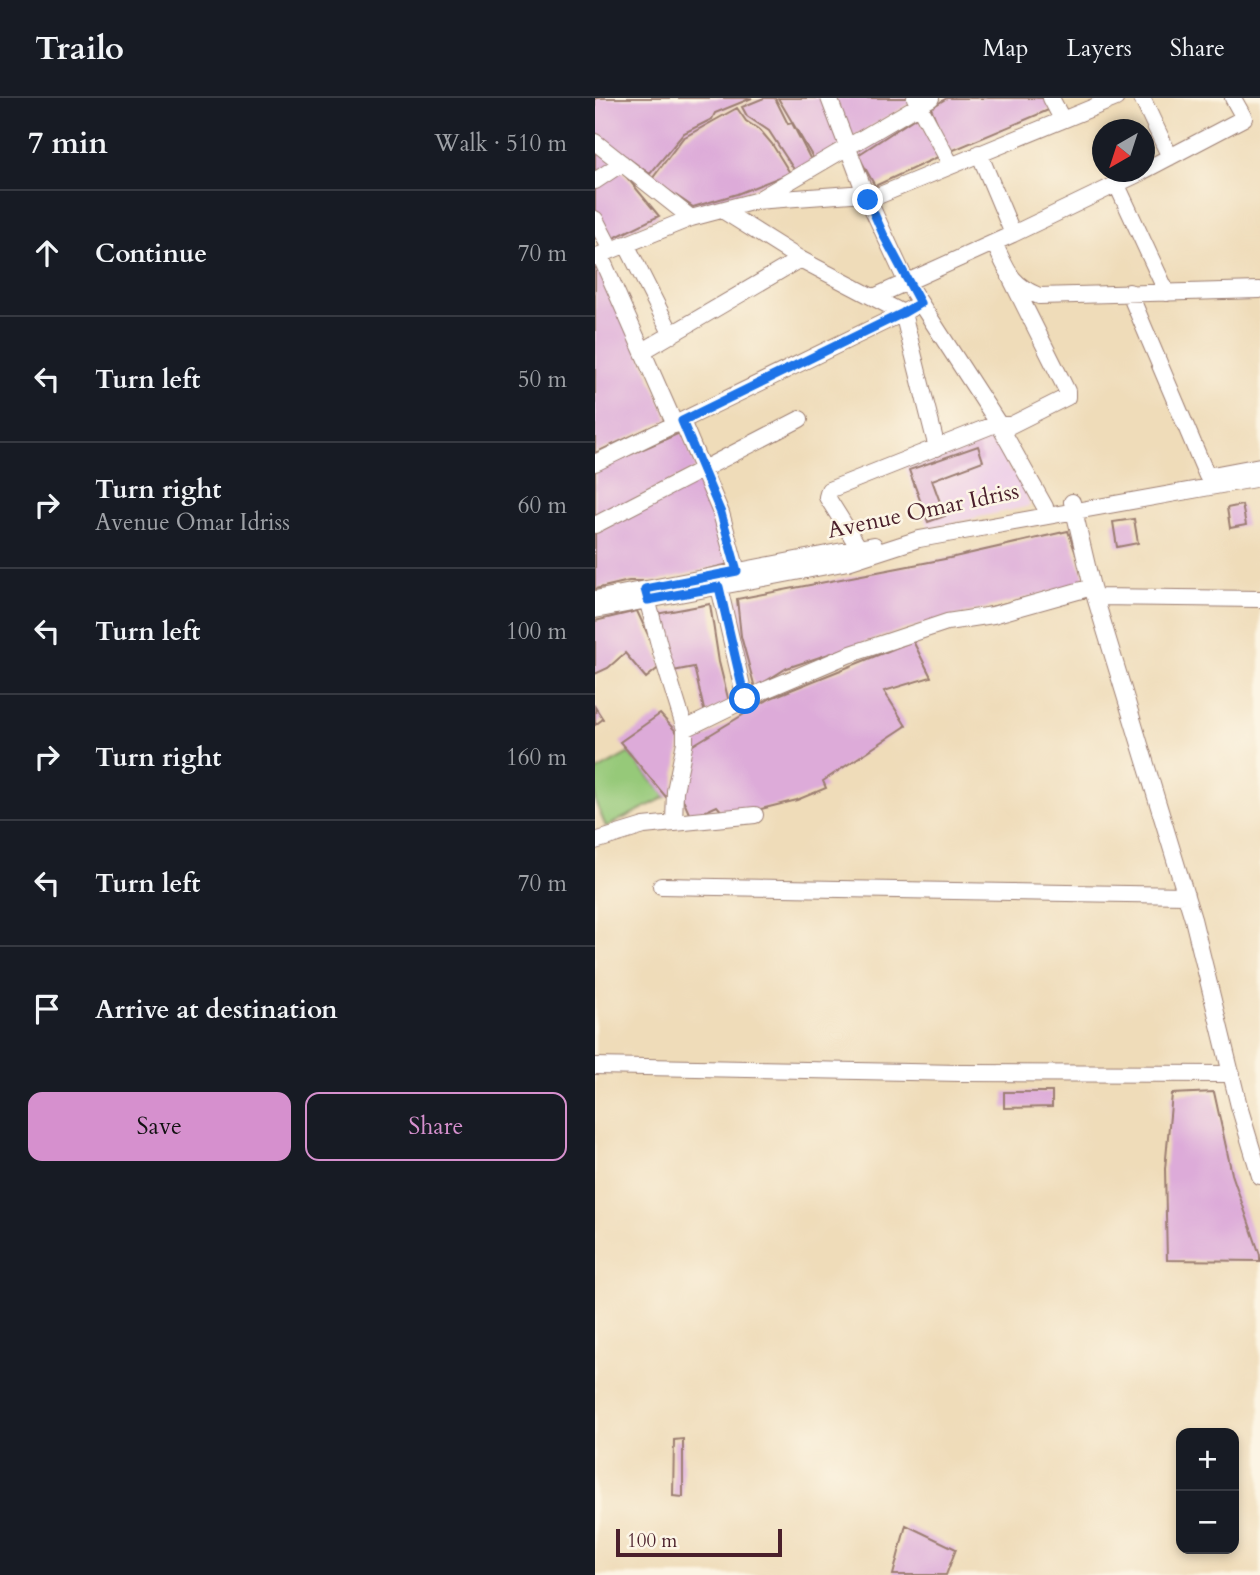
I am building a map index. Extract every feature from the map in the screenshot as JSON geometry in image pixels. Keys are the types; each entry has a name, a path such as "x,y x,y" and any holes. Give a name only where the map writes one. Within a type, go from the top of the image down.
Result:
{"street":[{"path":"829,98 867,196 906,281 997,423 1045,507"},
{"path":"1051,98 1062,119"},
{"path":"608,251 691,218 755,201 867,196 1116,98"},
{"path":"1142,98 1170,157"},
{"path":"1233,98 1244,118"},
{"path":"755,201 848,148 922,101 951,165"},
{"path":"1155,165 1260,111"},
{"path":"595,142 691,218"},
{"path":"979,153 1013,234"},
{"path":"595,181 622,163"},
{"path":"874,297 1123,182"},
{"path":"1117,185 1167,293"},
{"path":"722,210 800,259 903,313 937,449"},
{"path":"595,219 643,351 703,470 723,522 737,571"},
{"path":"859,548 827,497 827,491 997,423 1009,426 1064,398 1068,393 994,243"},
{"path":"608,251 672,335"},
{"path":"643,351 800,259"},
{"path":"1010,277 1023,290 1039,296 1260,290"},
{"path":"1129,292 1207,476"},
{"path":"595,463 920,303"},
{"path":"595,525 800,419"},
{"name":"Avenue Omar Idriss","path":"595,598 646,594 737,571 902,540 985,519 1045,507 1074,507 1260,466"},
{"path":"595,610 646,594 719,587 848,562 919,539 1074,507 1260,478"},
{"path":"1074,507 1094,592 1186,895 1260,1176"},
{"path":"719,587 745,699"},
{"path":"685,729 819,666 947,622 993,615 1094,592 1260,599"},
{"path":"646,594 685,729 675,791 674,823"},
{"path":"595,841 643,826 755,815"},
{"path":"661,886 1186,895"},
{"path":"595,1066 946,1073 1232,1074"}],"shaded area":[{"path":"987,433 993,442 997,443 1010,471 1016,473 1025,487 1030,506 929,528 904,465"}],"green space":[{"path":"629,753 666,797 606,827 595,801 595,772"}],"building":[{"path":"595,98 752,98 715,113 712,119 684,133 650,174 595,134"},
{"path":"764,98 775,98 788,124 792,123 812,162 795,171 769,131 747,116 742,107"},
{"path":"778,98 825,98 842,145 815,161"},
{"path":"835,98 909,98 911,103 851,138"},
{"path":"947,98 1046,98 1051,109 949,152 931,108"},
{"path":"737,108 746,121 761,131 772,144 790,173 737,194 693,207 652,179 683,138"},
{"path":"918,116 938,157 875,186 858,155"},
{"path":"595,147 616,164 595,178"},
{"path":"620,169 659,216 612,239 595,212 595,187"},
{"path":"601,265 668,419 595,453 595,268"},
{"path":"682,432 696,468 595,521 595,470"},
{"path":"978,446 983,461 932,480 945,516 928,522 909,470"},
{"path":"702,475 729,564 657,581 629,581 595,589 595,533"},
{"path":"1242,505 1246,525 1230,528 1227,508"},
{"path":"1134,519 1138,543 1117,547 1113,522"},
{"path":"1068,531 1085,580 1079,584 901,630 787,668 755,688 741,636 737,599 950,558"},
{"path":"710,604 719,662 729,702 705,714 694,667 668,672 656,614"},
{"path":"637,611 662,665 646,678 625,653 608,668 595,674 595,621"},
{"path":"913,641 931,677 884,691 906,726 823,781 826,788 797,800 757,810 723,813 717,806 691,818 680,793 688,748 771,698"},
{"path":"595,707 603,719 595,725"},
{"path":"660,714 681,737 672,795 666,797 620,742"},
{"path":"1004,1092 1052,1092 1052,1107 1004,1108"},
{"path":"1214,1092 1232,1174 1260,1261 1167,1260 1165,1169 1172,1094"},
{"path":"683,1439 683,1497 673,1496 674,1440"},
{"path":"906,1525 956,1549 946,1575 893,1575"}],"route":[{"path":"745,699 719,587 648,600 645,589 737,571 721,513 682,421 920,303 906,281 868,200"}]}
